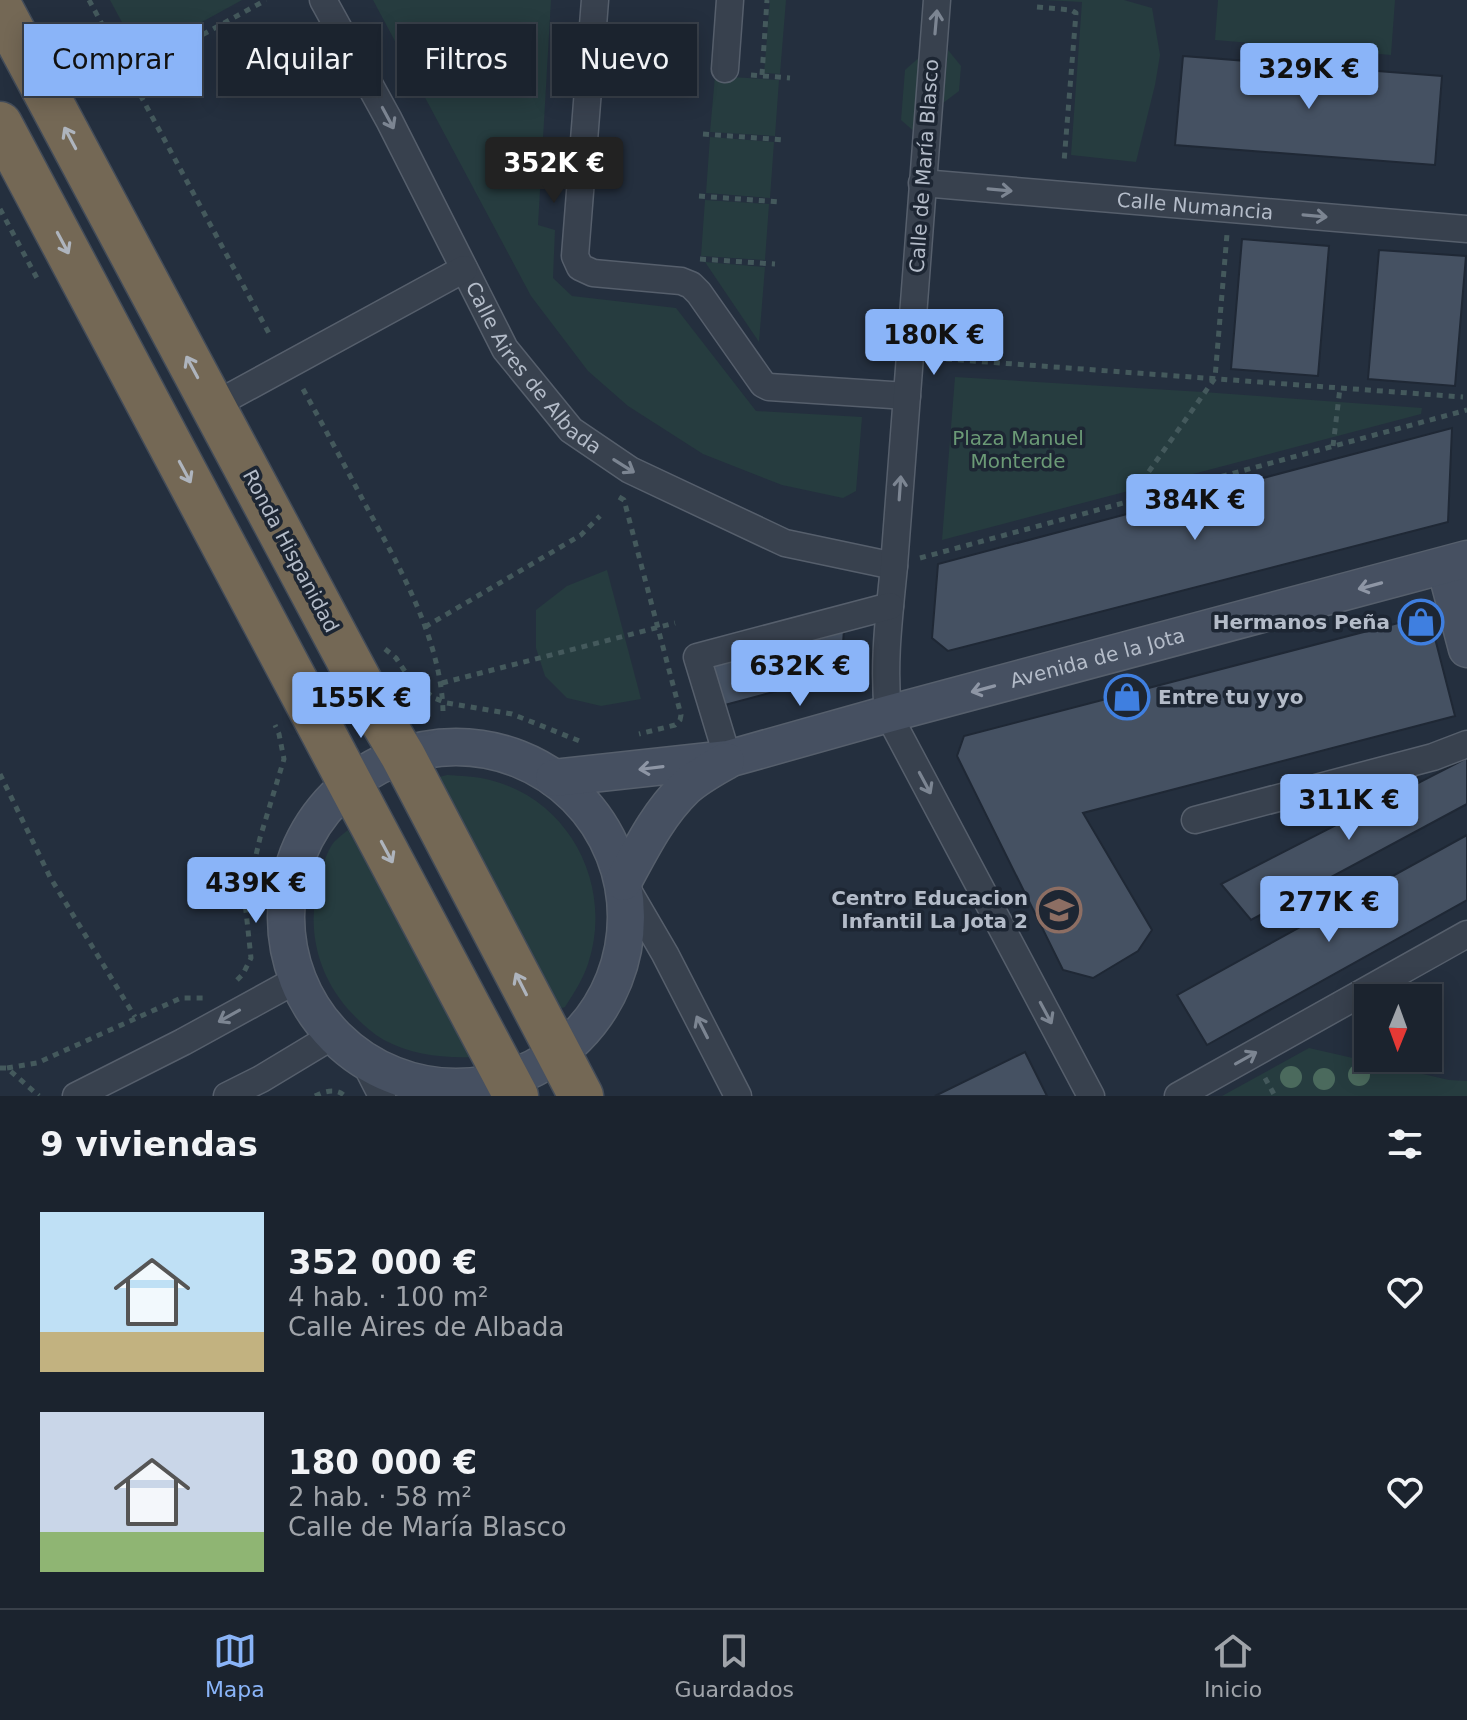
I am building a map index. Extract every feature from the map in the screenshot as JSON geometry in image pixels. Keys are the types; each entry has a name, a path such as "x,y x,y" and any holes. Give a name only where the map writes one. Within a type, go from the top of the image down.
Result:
{"highway":[{"name":"Ronda Hispanidad","path":"0,7 403,756 581,1096"},
{"path":"0,124 512,1087"}],"street":[{"name":"Calle Aires de Albada","path":"323,0 389,120 505,349 571,430 630,470 785,543 894,566"},
{"path":"595,0 576,233 575,256 580,267 593,273 681,281 691,285 763,384 769,387 907,396"},
{"path":"725,69 730,0"},
{"name":"Calle de María Blasco","path":"888,714 886,648 937,0"},
{"name":"Calle Numancia","path":"922,183 1467,229"},
{"path":"213,406 464,269"},
{"path":"1456,562 1467,649"},
{"name":"Avenida de la Jota","path":"554,778 728,759 1456,562"},
{"path":"728,759 697,657 890,606"},
{"path":"888,714 1091,1096"},
{"path":"1195,820 1433,757 1467,744"},
{"path":"457,747 513,756 536,767 554,778 584,805 600,826 617,861 626,909 625,937 620,964 610,989 596,1014 578,1035 512,1087 444,1086 413,1081 383,1070 363,1059 334,1035 313,1009 298,979 289,949 286,918 288,887 296,858 328,804 375,767 403,756 429,749 457,747"},
{"name":"Avenida de la Jota","path":"623,882 667,807 686,787 728,759"},
{"path":"623,882 665,954 738,1096"},
{"path":"1178,1096 1467,935"},
{"path":"76,1096 183,1042 223,1007 298,979"},
{"path":"227,1096 334,1035"},
{"path":"363,1059 382,1096"}],"path":[{"path":"89,0 102,24"},
{"path":"202,35 266,0"},
{"path":"762,75 767,0"},
{"path":"1037,7 1076,13 1064,162"},
{"path":"140,96 271,337"},
{"path":"703,134 785,140"},
{"path":"699,196 780,202"},
{"path":"0,209 43,288"},
{"path":"1128,501 1215,378 1228,226"},
{"path":"694,258 775,264"},
{"path":"946,359 1463,397"},
{"path":"1333,446 1340,388"},
{"path":"303,389 390,550 425,627 442,683 443,711"},
{"path":"894,566 1467,410"},
{"path":"624,500 681,715 675,725 635,735"},
{"path":"425,627 581,535 600,516"},
{"path":"442,683 675,623"},
{"path":"350,662 376,649 384,649 396,658 410,679 434,698 512,714 567,737 596,742"},
{"path":"3,1068 37,1063 181,998 223,1007 251,958 245,902 284,759 273,720"},
{"path":"0,774 50,877 135,1017"},
{"path":"3,1068 39,1096"},
{"path":"1261,1071 1275,1096"},
{"path":"315,1096 334,1091 345,1096"}],"green space":[{"path":"110,0 242,0 198,24 123,24"},
{"path":"373,0 551,0 538,225 555,230 553,278 572,296 676,308 756,411 862,417 856,491 843,498 782,485 703,454 628,406 588,371 531,296 424,96 536,96 536,24 397,24 397,45"},
{"path":"770,0 786,0 780,74 764,73"},
{"path":"1043,0 1124,0 1152,8 1160,55 1136,162 1071,155 1082,2"},
{"path":"1218,0 1395,0 1391,55 1215,40"},
{"path":"948,50 961,66 959,91 943,103"},
{"path":"922,55 916,133 901,120 905,70"},
{"path":"715,76 779,80 775,136 710,132"},
{"path":"710,137 774,142 770,198 706,193"},
{"path":"705,200 769,204 765,260 701,256"},
{"path":"705,262 765,267 759,342"},
{"name":"Plaza Manuel Monterde","path":"955,377 1422,408 1421,414 942,540"},
{"path":"607,570 641,699 601,706 567,698 545,676 536,648 536,610 567,586"},
{"path":"439,777 485,779 518,790 543,806 563,826 579,850 590,877 595,905 595,935 586,970 565,1007 559,1007"},
{"path":"348,830 473,1057 427,1054 384,1040 364,1026 347,1008 327,978 316,946 316,894 329,850"},
{"path":"1309,1048 1354,1058 1354,1072 1414,1072 1467,1081 1467,1096 1222,1096"}],"building":[{"path":"1183,56 1442,76 1435,165 1175,145"},
{"path":"1242,239 1329,246 1318,376 1231,369"},
{"path":"1379,250 1466,256 1455,386 1368,379"},
{"path":"1452,428 1448,522 948,651 932,638 938,564"},
{"path":"1429,615 1455,716 1083,813 1152,930 1138,951 1093,978 1063,970 957,756 964,736"},
{"path":"844,629 841,674 721,706 709,663"},
{"path":"1467,758 1467,804 1251,920 1221,884"},
{"path":"1467,835 1467,900 1207,1045 1177,995"},
{"path":"1025,1052 1047,1096 935,1096"}],"place":[{"name":"Hermanos Peña","path":"1421,622"},
{"name":"Entre tu y yo","path":"1127,697"},
{"name":"Centro Educacion Infantil La Jota 2","path":"1059,910"}]}
